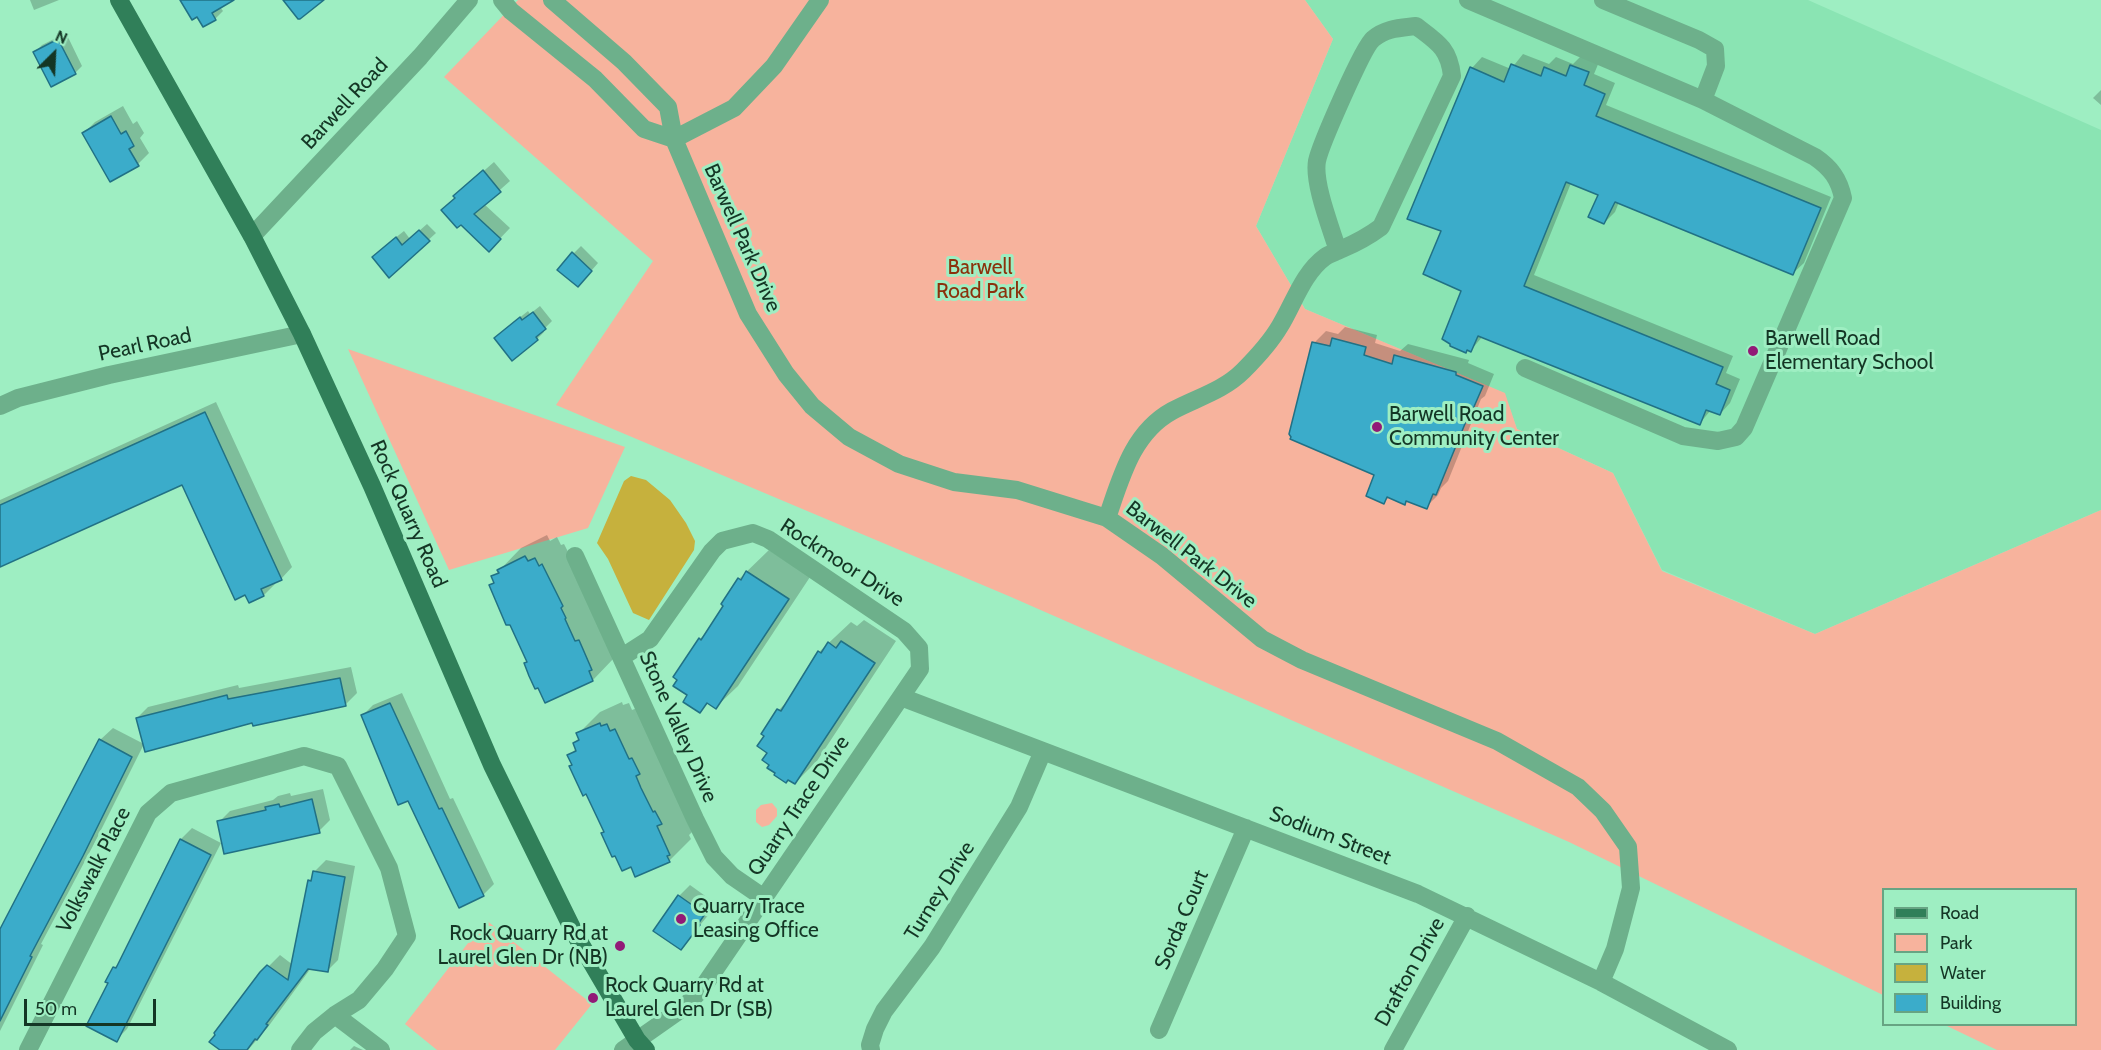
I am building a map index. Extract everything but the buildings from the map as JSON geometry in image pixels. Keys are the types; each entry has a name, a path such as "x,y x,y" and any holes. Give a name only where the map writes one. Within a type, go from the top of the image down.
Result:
{"main road":[{"name":"Rock Quarry Road","path":"119,0 252,236 302,334 372,486 492,765 576,936 636,1047"}],"street":[{"name":"Barwell Road","path":"252,236 420,57 469,0"},
{"path":"502,0 511,11 595,79 644,129 674,140 734,108 774,66 820,0"},
{"name":"Barwell Park Drive","path":"552,0 624,62 668,107 674,140 748,314 786,374 812,406 849,437 899,464 954,482 1017,490 1107,518 1162,556 1262,639 1302,660 1497,741 1578,787 1603,812 1628,847 1631,888 1615,949 1601,982"},
{"path":"1468,0 1703,100 1815,157 1835,176 1843,198 1743,428 1736,437 1718,441 1683,436 1525,368"},
{"path":"1603,0 1699,40 1715,50 1716,66 1703,100"},
{"path":"1107,518 1125,465 1143,434 1170,412 1206,397 1238,376 1263,351 1280,326 1304,281 1325,257 1338,251 1368,236 1381,227 1452,76 1450,60 1440,43 1416,26 1389,29 1371,40 1347,87 1317,162 1319,187 1338,251"},
{"name":"Pearl Road","path":"0,406 18,398 109,375 302,334"},
{"name":"Rockmoor Drive","path":"622,657 650,639 712,550 722,541 753,533 768,539 904,631 919,648 920,669"},
{"name":"Stone Valley Drive","path":"575,556 714,857 732,876 764,898"},
{"name":"Quarry Trace Drive","path":"636,1047 701,990 920,669"},
{"name":"Sodium Street","path":"901,697 1418,894 1601,982 1728,1050"},
{"name":"Turney Drive","path":"871,1050 870,1045 875,1029 884,1011 932,947 1019,807 1043,751"},
{"name":"Volkswalk Place","path":"28,1050 148,813 171,793 304,756 338,766 389,868 407,936 385,969 359,1000 314,1032 300,1050"},
{"name":"Sorda Court","path":"1159,1030 1246,828"},
{"name":"Drafton Drive","path":"1393,1050 1467,916"},
{"path":"335,1015 381,1050"}],"shaded area":[{"name":"Barwell Road Elementary School","path":"1305,0 1808,0 2101,130 2101,510 1815,634 1662,570 1613,473 1517,429 1504,393 1305,309 1256,226 1333,39"}],"green space":[{"name":"Barwell Road Park","path":"518,0 1305,0 1333,39 1256,226 1305,309 1505,393 1517,429 1613,473 1662,571 1815,634 2101,510 2101,1050 1997,1050 1947,1026 2077,1026 2077,888 1882,888 1882,995 1569,842 1011,597 556,405 653,261 444,77"},
{"path":"348,349 625,447 588,528 449,570"},
{"path":"772,803 777,809 777,816 769,825 762,827 756,822 756,810 761,805"},
{"path":"486,920 592,1004 555,1050 437,1050 405,1024"}],"water":[{"path":"631,476 646,480 670,500 695,541 694,550 649,620 633,613 608,559 597,543 624,481"}],"place":[{"name":"Barwell Road Elementary School","path":"1753,351"},
{"name":"Barwell Road Community Center","path":"1377,427"},
{"name":"Quarry Trace Leasing Office","path":"681,919"},
{"name":"Rock Quarry Rd at Laurel Glen Dr (NB)","path":"620,946"},
{"name":"Rock Quarry Rd at Laurel Glen Dr (SB)","path":"593,998"}]}
